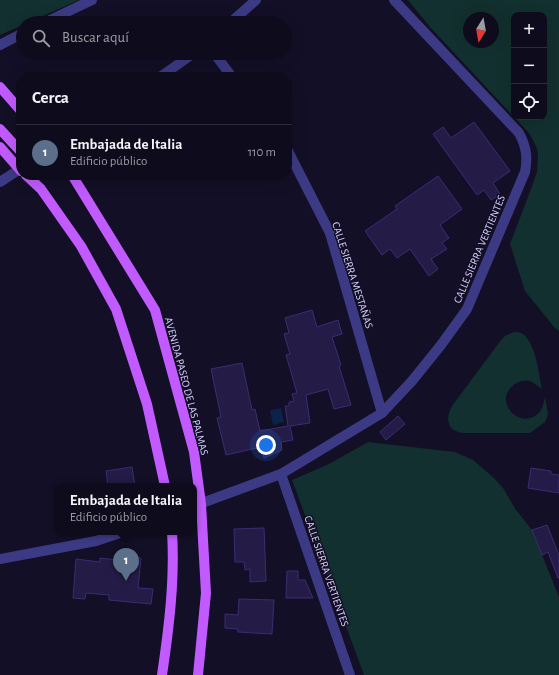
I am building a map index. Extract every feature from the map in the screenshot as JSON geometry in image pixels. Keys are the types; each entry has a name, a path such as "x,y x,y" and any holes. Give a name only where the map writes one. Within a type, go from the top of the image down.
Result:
{"main road":[{"path":"0,88 16,106"},
{"path":"0,129 16,147"},
{"path":"0,147 16,165"},
{"path":"31,180 41,189"},
{"path":"36,180 41,189 81,246 116,309 147,404 164,483"},
{"name":"AVENIDA PASEO DE LAS PALMAS","path":"75,180 155,310 194,452 196,483"},
{"name":"AVENIDA PASEO DE LAS PALMAS","path":"197,505 206,593 198,675"},
{"path":"162,675 166,649 172,581 172,535"}],"street":[{"path":"59,16 92,0"},
{"path":"238,16 256,0"},
{"name":"CALLE SIERRA VERTIENTES","path":"197,505 281,474 382,413 412,381 467,309 525,172 527,160 526,148 519,133 394,0"},
{"path":"0,45 16,37"},
{"path":"167,72 184,60"},
{"path":"219,60 228,72"},
{"name":"CALLE SIERRA MESTAÑAS","path":"292,160 330,233 382,413"},
{"path":"0,182 16,175"},
{"name":"CALLE SIERRA VERTIENTES","path":"281,474 350,675"},
{"path":"0,559 96,541 114,535"}],"green space":[{"path":"0,0 79,0 43,16 16,16 16,28 0,35"},
{"path":"408,0 559,0 559,331 554,327 525,291 510,244 537,172 538,153 529,133 517,120 547,120 547,12 511,12 511,114 430,27"},
{"path":"514,332 525,336 532,348 537,362 542,389 528,381 520,382 512,386 507,393 506,402 513,414 517,417 525,419 534,417 539,413 545,397 548,414 545,422 530,433 463,433 454,430 449,424 448,420 452,406 501,340 505,336"},
{"path":"368,442 455,452 473,460 503,488 516,510 532,530 559,597 559,675 364,675 292,480 329,464"}],"water":[{"path":"281,408 284,422 273,425 270,410"}],"building":[{"path":"474,122 510,171 493,183 500,194 491,200 484,190 477,195 433,134 443,127 451,138"},
{"path":"438,176 462,209 440,225 449,238 442,243 447,249 431,259 438,269 429,276 410,249 397,258 390,249 382,255 365,231 397,209 395,206"},
{"path":"312,310 317,327 338,320 342,334 332,337 351,405 334,409 328,389 306,395 310,423 290,426 293,440 281,442 282,450 264,458 261,447 226,455 217,418 221,417 211,369 242,363 252,410 255,409 260,431 288,426 285,406 289,406 289,402 294,401 292,394 297,393 286,355 290,354 284,334 289,333 285,318"},
{"path":"398,416 405,424 386,440 380,432"},
{"path":"132,467 135,483 108,483 106,471"},
{"path":"531,468 551,471 551,474 559,475 559,493 528,488"},
{"path":"547,525 559,555 559,578 548,552 542,555 532,530"},
{"path":"264,528 266,581 250,582 250,569 245,570 244,562 235,562 234,529"},
{"path":"126,557 141,558 138,588 153,589 151,604 109,600 109,595 86,593 85,599 73,598 76,559 100,562 100,558 126,561"},
{"path":"287,571 298,571 298,580 305,580 313,598 286,598"},
{"path":"239,599 274,600 272,634 238,632 238,629 225,628 225,614 238,615"}],"place":[{"name":"Embajada de Italia","path":"126,581"}]}
